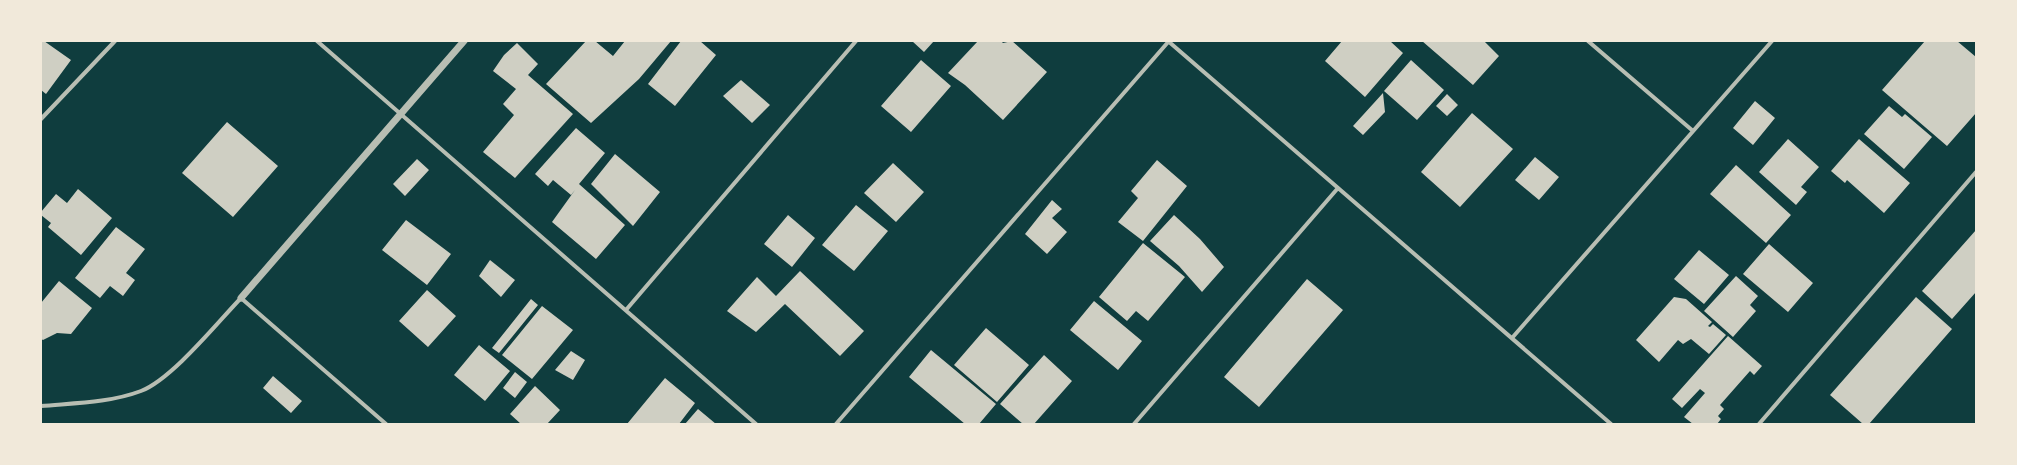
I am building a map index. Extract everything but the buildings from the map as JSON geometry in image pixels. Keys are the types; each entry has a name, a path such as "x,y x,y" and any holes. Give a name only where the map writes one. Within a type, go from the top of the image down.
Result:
{"street":[{"path":"41,119 115,41"},
{"path":"317,41 756,424"},
{"path":"41,406 104,400 142,391 171,372 241,298 464,41"},
{"path":"626,310 856,41"},
{"path":"836,424 1168,41 1611,424"},
{"path":"1588,41 1693,131"},
{"path":"1512,338 1772,41"},
{"path":"1759,424 1976,172"},
{"path":"1134,424 1338,188"},
{"path":"241,298 386,424"}]}
